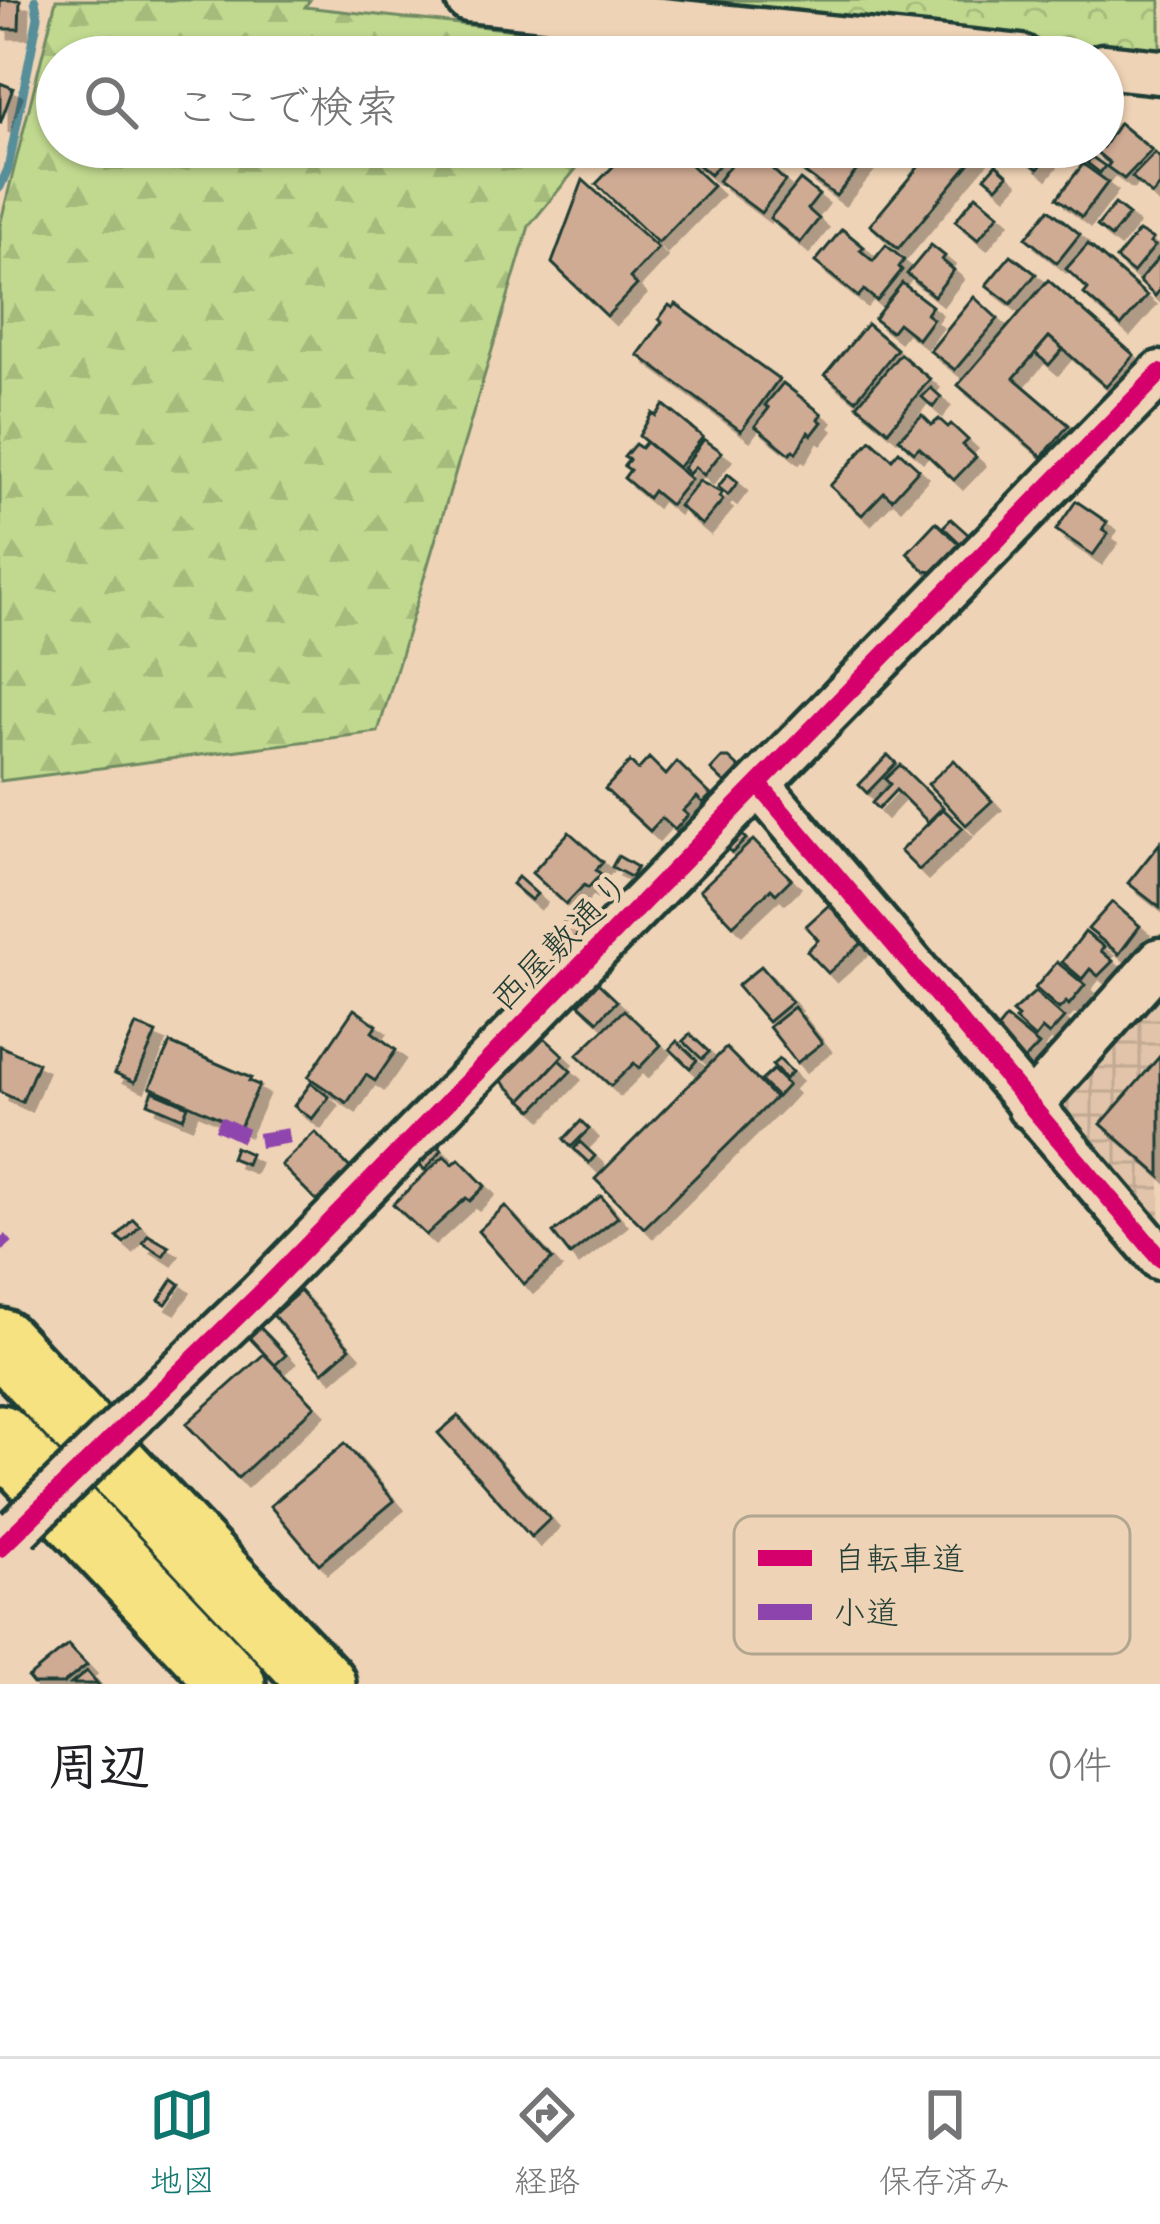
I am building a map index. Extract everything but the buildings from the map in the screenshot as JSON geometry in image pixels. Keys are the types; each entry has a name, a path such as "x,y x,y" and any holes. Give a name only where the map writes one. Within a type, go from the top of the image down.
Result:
{"highway":[{"path":"0,1341 323,1684"},
{"path":"0,1437 233,1684"}],"street":[{"path":"468,0 817,36"},
{"path":"1124,68 1160,72"},
{"name":"西屋敷通り","path":"9,1538 258,1296 1160,374"},
{"path":"760,786 1160,1258"},
{"path":"1029,1107 1160,959"}],"shaded area":[{"path":"1160,966 1160,1237 1049,1113"}],"green space":[{"path":"56,0 310,0 305,7 567,36 47,36"},
{"path":"557,0 1160,0 1160,51 1124,49 1124,36 903,36 715,25"},
{"path":"36,80 36,168 577,168 529,226 378,732 0,781 0,225"}],"waterway":[{"path":"0,187 8,169 38,17 35,0"}],"marked path":[{"path":"218,1123 256,1141 293,1135"},
{"path":"0,1239 7,1247"}],"cycle path":[{"path":"0,1548 258,1296 1160,373"},
{"path":"760,786 1160,1258"}]}
